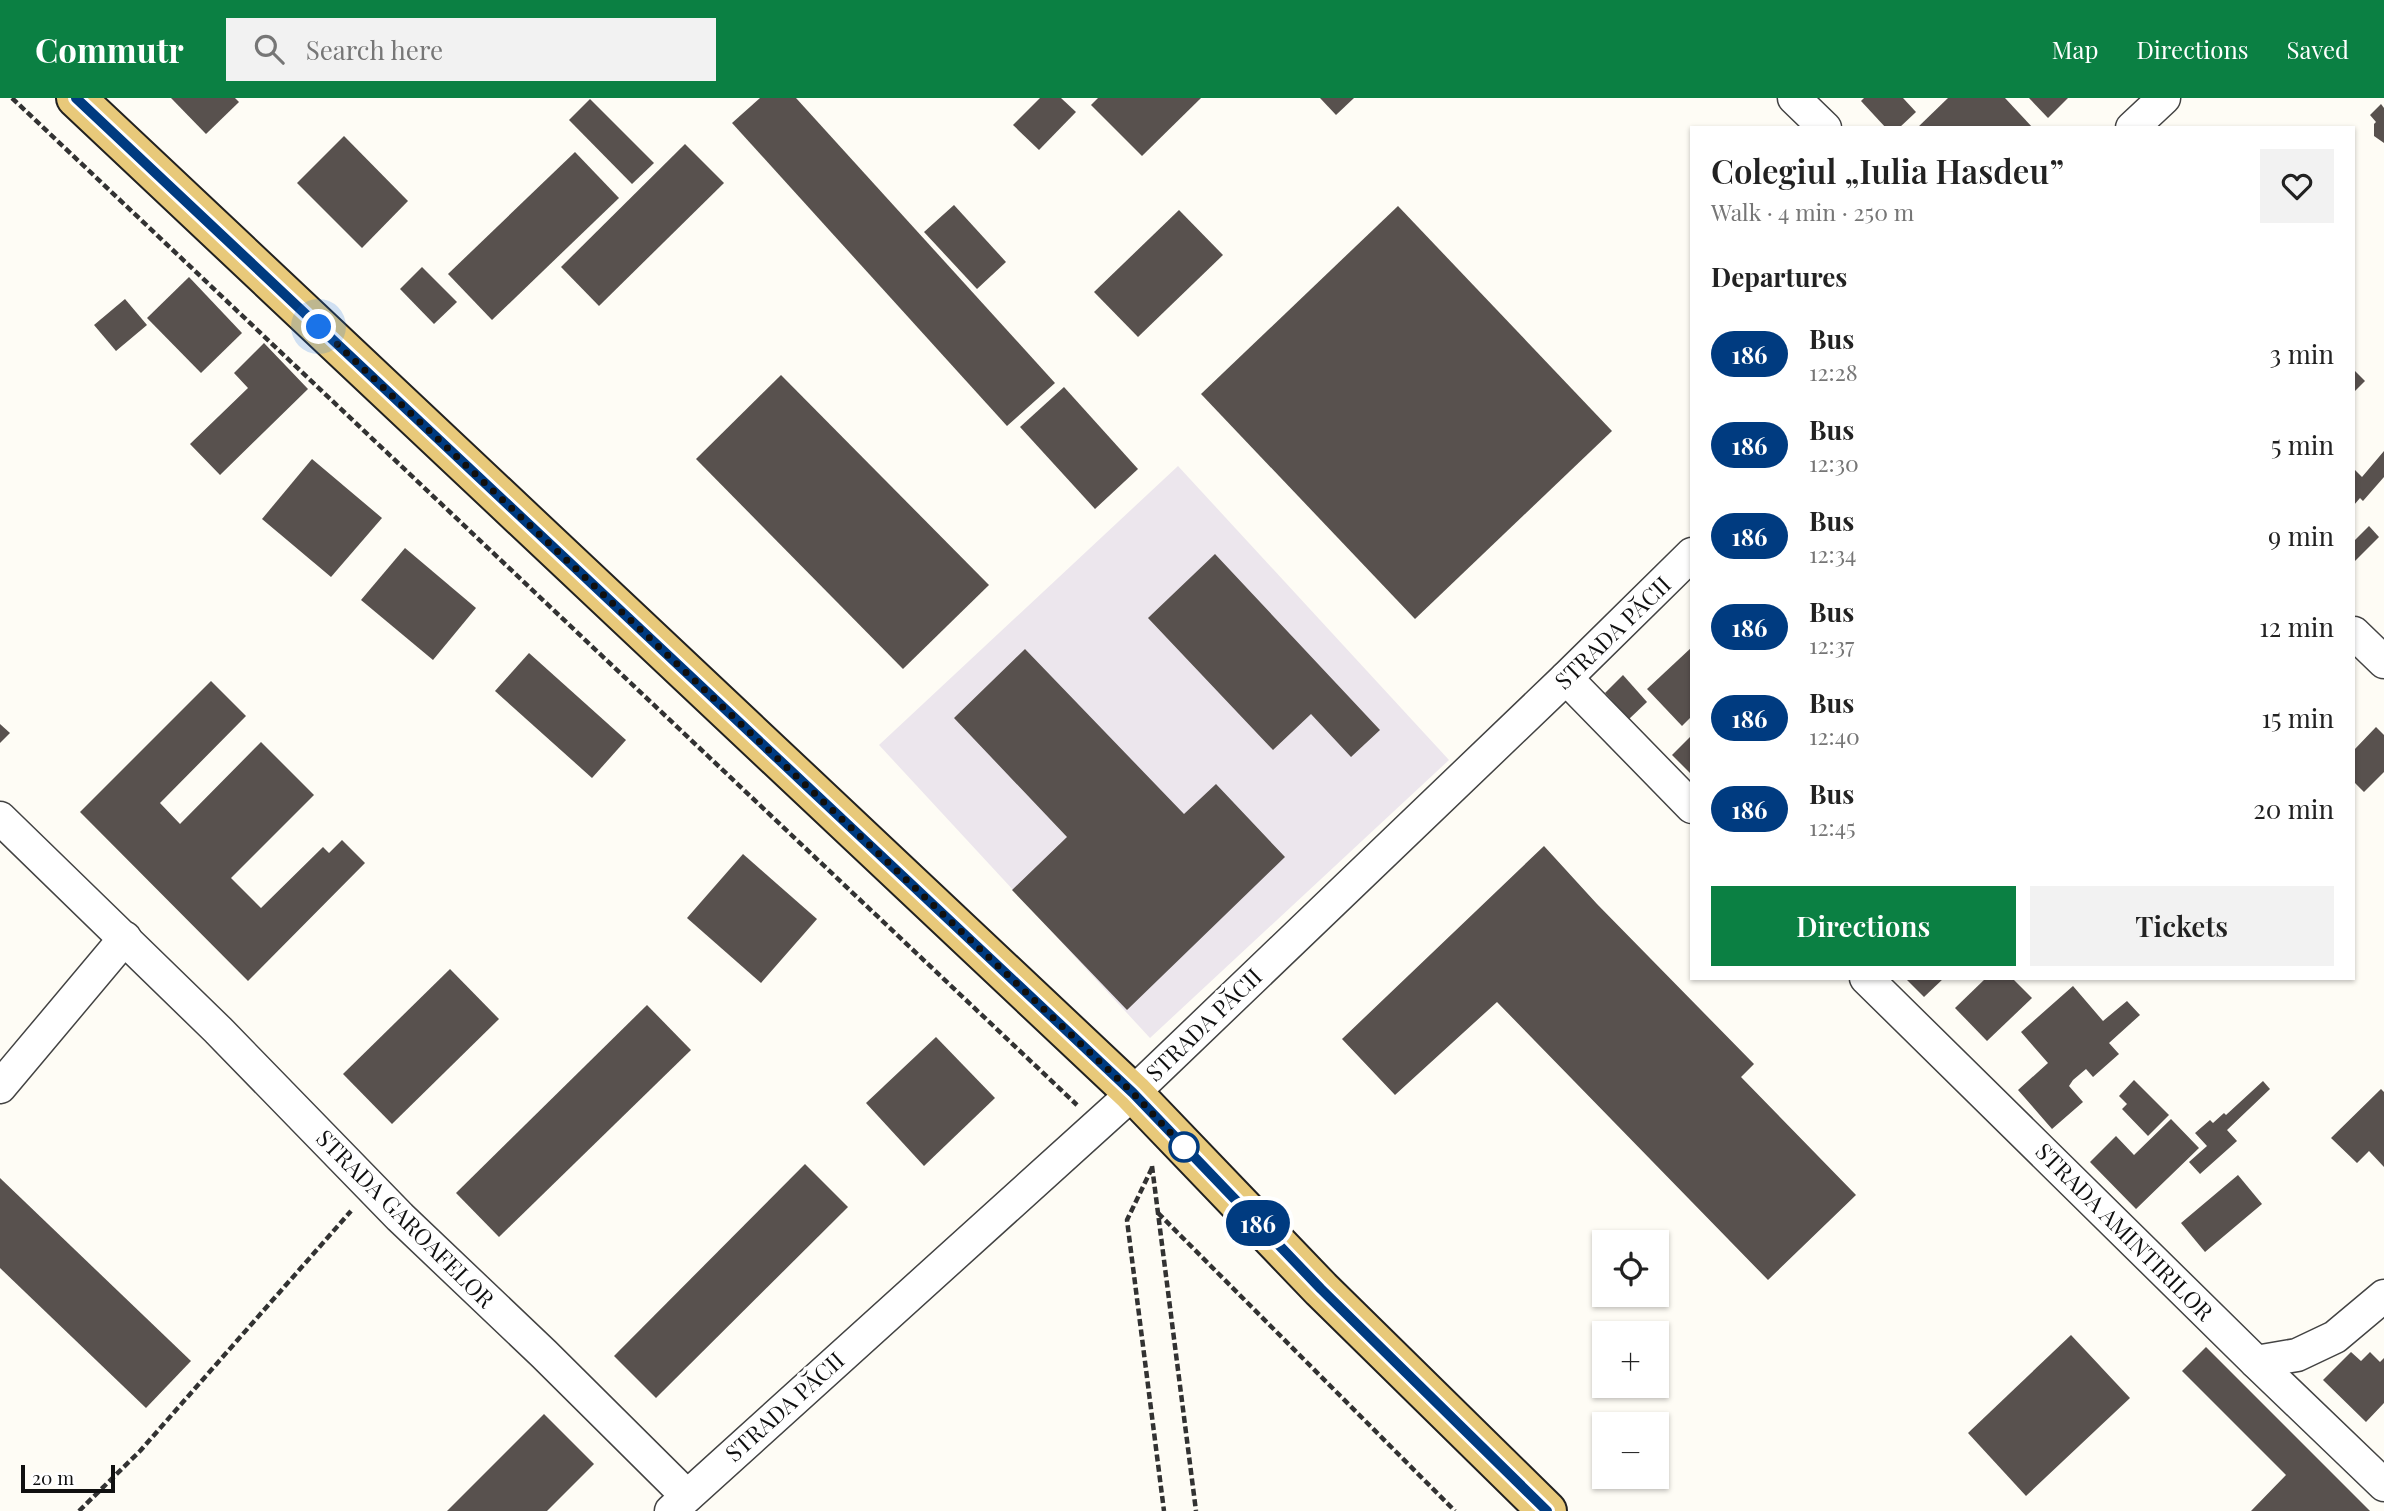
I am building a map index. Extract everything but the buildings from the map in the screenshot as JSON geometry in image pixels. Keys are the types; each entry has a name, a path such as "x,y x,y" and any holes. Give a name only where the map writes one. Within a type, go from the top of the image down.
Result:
{"main road":[{"path":"76,98 1139,1100 1321,1289 1547,1511"}],"street":[{"path":"1794,98 1823,126"},
{"path":"2134,126 2164,98"},
{"name":"STRADA PĂCII","path":"679,1503 1098,1125 1139,1100 1690,556"},
{"path":"2355,634 2384,662"},
{"path":"1566,678 1690,805"},
{"name":"STRADA GAROAFELOR","path":"0,818 125,939 371,1188 544,1354 679,1503"},
{"path":"0,1087 125,939"},
{"name":"STRADA AMINTIRILOR","path":"1868,980 2256,1363 2384,1485"},
{"path":"2256,1363 2297,1355 2335,1337 2384,1296"}],"path":[{"path":"12,98 1098,1125"},
{"path":"1139,1100 1153,1167 1196,1511"},
{"path":"1153,1167 1127,1220 1164,1511"},
{"path":"79,1511 140,1451 371,1188"},
{"path":"1158,1213 1455,1511"}],"shaded area":[{"path":"1178,466 1449,760 1150,1038 879,745"}],"bus line":[{"name":"186","path":"76,98 1133,1093 1321,1289 1547,1511"}],"route":[{"path":"319,327 1133,1093 1184,1147"}]}
